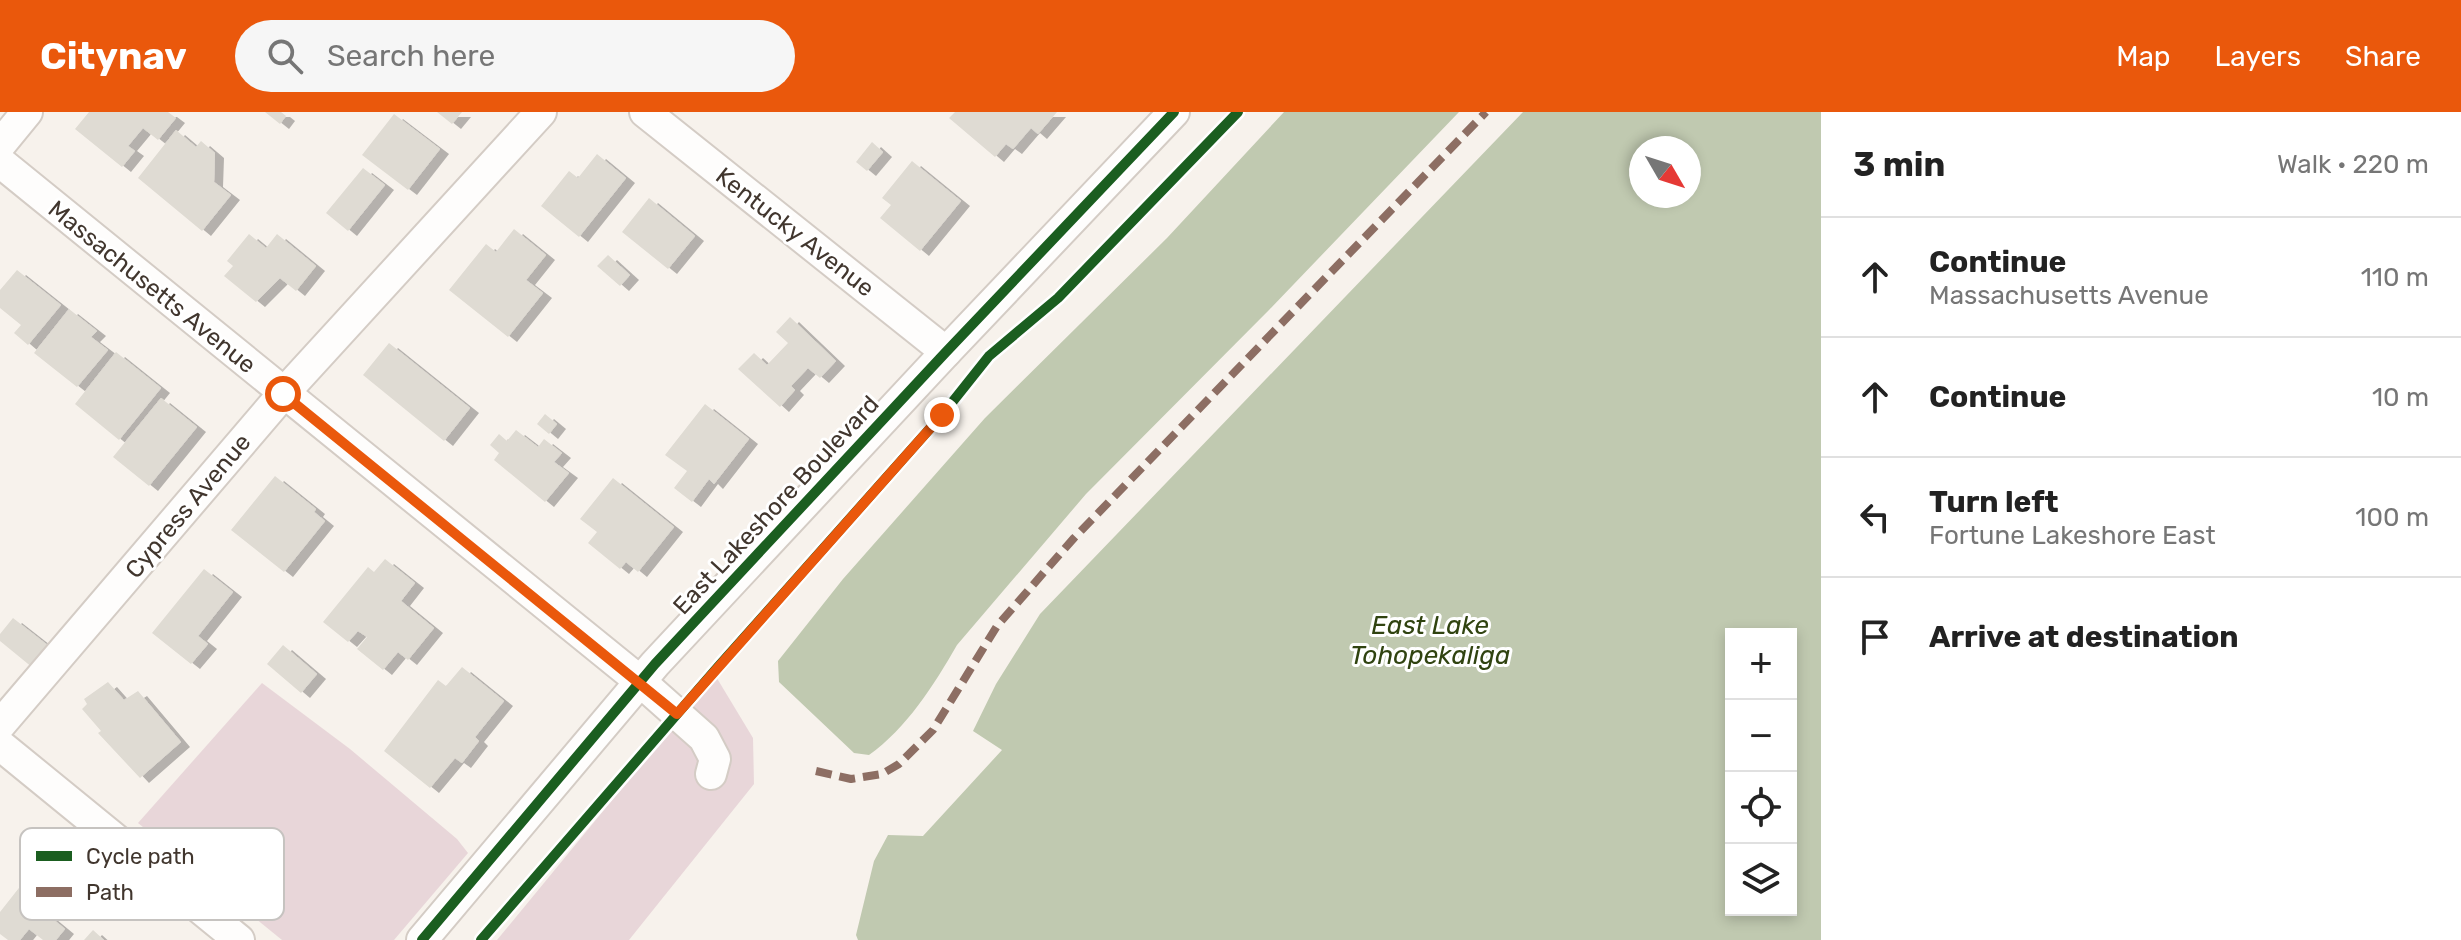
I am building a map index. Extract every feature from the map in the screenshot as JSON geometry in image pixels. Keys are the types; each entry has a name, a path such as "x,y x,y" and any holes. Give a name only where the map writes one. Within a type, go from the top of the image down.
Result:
{"street":[{"path":"0,145 27,112"},
{"name":"Cypress Avenue","path":"0,725 283,394 541,112"},
{"name":"Kentucky Avenue","path":"645,112 946,352"},
{"name":"East Lakeshore Boulevard","path":"422,940 641,682 946,352 1174,112"},
{"name":"Massachusetts Avenue","path":"0,162 641,682 704,738 715,759 711,774"},
{"path":"0,745 102,828"},
{"path":"214,920 239,940"}],"shaded area":[{"path":"715,675 753,738 754,784 629,940 497,940"},
{"path":"262,683 350,749 457,839 468,853 394,940 282,940 257,920 284,920 284,828 144,828 138,823"}],"water":[{"path":"1284,112 1459,112 1086,494 957,645 929,691 895,732 869,755 854,753 779,682 778,661 843,579 985,418 1167,238"},
{"name":"East Lake Tohopekaliga","path":"1523,112 1821,112 1821,940 858,940 856,935 874,861 888,835 923,836 1002,750 973,731 996,684 1040,614"}],"building":[{"path":"89,112 168,112 176,118 158,140 143,128 128,146 135,151 122,167 75,129"},
{"path":"265,112 281,112 286,116 280,124"},
{"path":"437,112 462,112 452,124"},
{"path":"955,112 1057,112 1038,134 1031,128 1013,149 1006,144 995,157 949,118"},
{"path":"394,114 440,149 408,190 362,155"},
{"path":"176,130 196,147 201,141 215,153 214,182 231,195 202,231 138,178"},
{"path":"872,142 883,152 867,171 856,162"},
{"path":"597,154 626,178 579,237 541,206 569,171 578,178"},
{"path":"912,161 961,201 920,251 880,218 891,205 882,198"},
{"path":"363,168 385,185 348,231 326,213"},
{"path":"649,198 695,236 668,269 622,232"},
{"path":"514,229 546,255 526,280 543,293 508,337 449,290 486,244 496,252"},
{"path":"249,234 266,248 277,234 316,266 296,291 280,278 256,302 224,276 233,266 227,261"},
{"path":"608,255 630,275 620,286 597,266"},
{"path":"17,270 61,305 28,345 14,333 21,325 0,308 0,290"},
{"path":"69,309 97,331 91,337 108,350 77,387 34,353"},
{"path":"790,317 836,361 820,378 808,368 791,386 795,390 780,407 738,369 754,353 767,365 788,343 776,332"},
{"path":"389,343 470,408 444,441 363,375"},
{"path":"116,352 161,388 119,440 75,404"},
{"path":"161,398 197,427 149,486 113,457"},
{"path":"705,404 749,439 714,484 709,479 692,502 674,488 687,471 665,455"},
{"path":"545,414 557,424 549,434 537,424"},
{"path":"516,430 538,447 544,439 562,453 554,462 569,473 545,502 494,460 499,453 490,445 499,434 507,441"},
{"path":"275,476 316,509 314,512 325,521 284,572 231,530"},
{"path":"613,478 674,527 638,572 626,562 620,569 588,543 597,532 580,519"},
{"path":"385,559 415,583 401,601 434,628 408,660 398,652 383,670 357,649 367,637 358,631 348,642 323,622 368,567 374,572"},
{"path":"204,569 233,592 198,636 208,644 191,664 152,633"},
{"path":"13,618 50,647 33,668 0,641 0,634"},
{"path":"283,645 317,674 301,693 267,664"},
{"path":"462,667 504,701 475,737 479,741 462,763 455,758 430,788 384,751 438,680 446,686"},
{"path":"108,682 124,700 138,691 181,742 140,778 98,733 101,731 82,709 87,704 84,699"},
{"path":"20,887 20,920 54,920 65,929 56,940 43,940 29,929 20,940 8,940 0,934 0,912"},
{"path":"93,930 104,940 84,940"}],"marked path":[{"path":"816,771 851,779 882,774 899,764 933,730 997,626 1074,538 1486,112"}],"cycle path":[{"path":"422,940 655,664 1174,112"},
{"path":"481,940 942,415 989,356 1058,298 1238,112"}],"route":[{"path":"283,394 677,714 942,415"}]}
